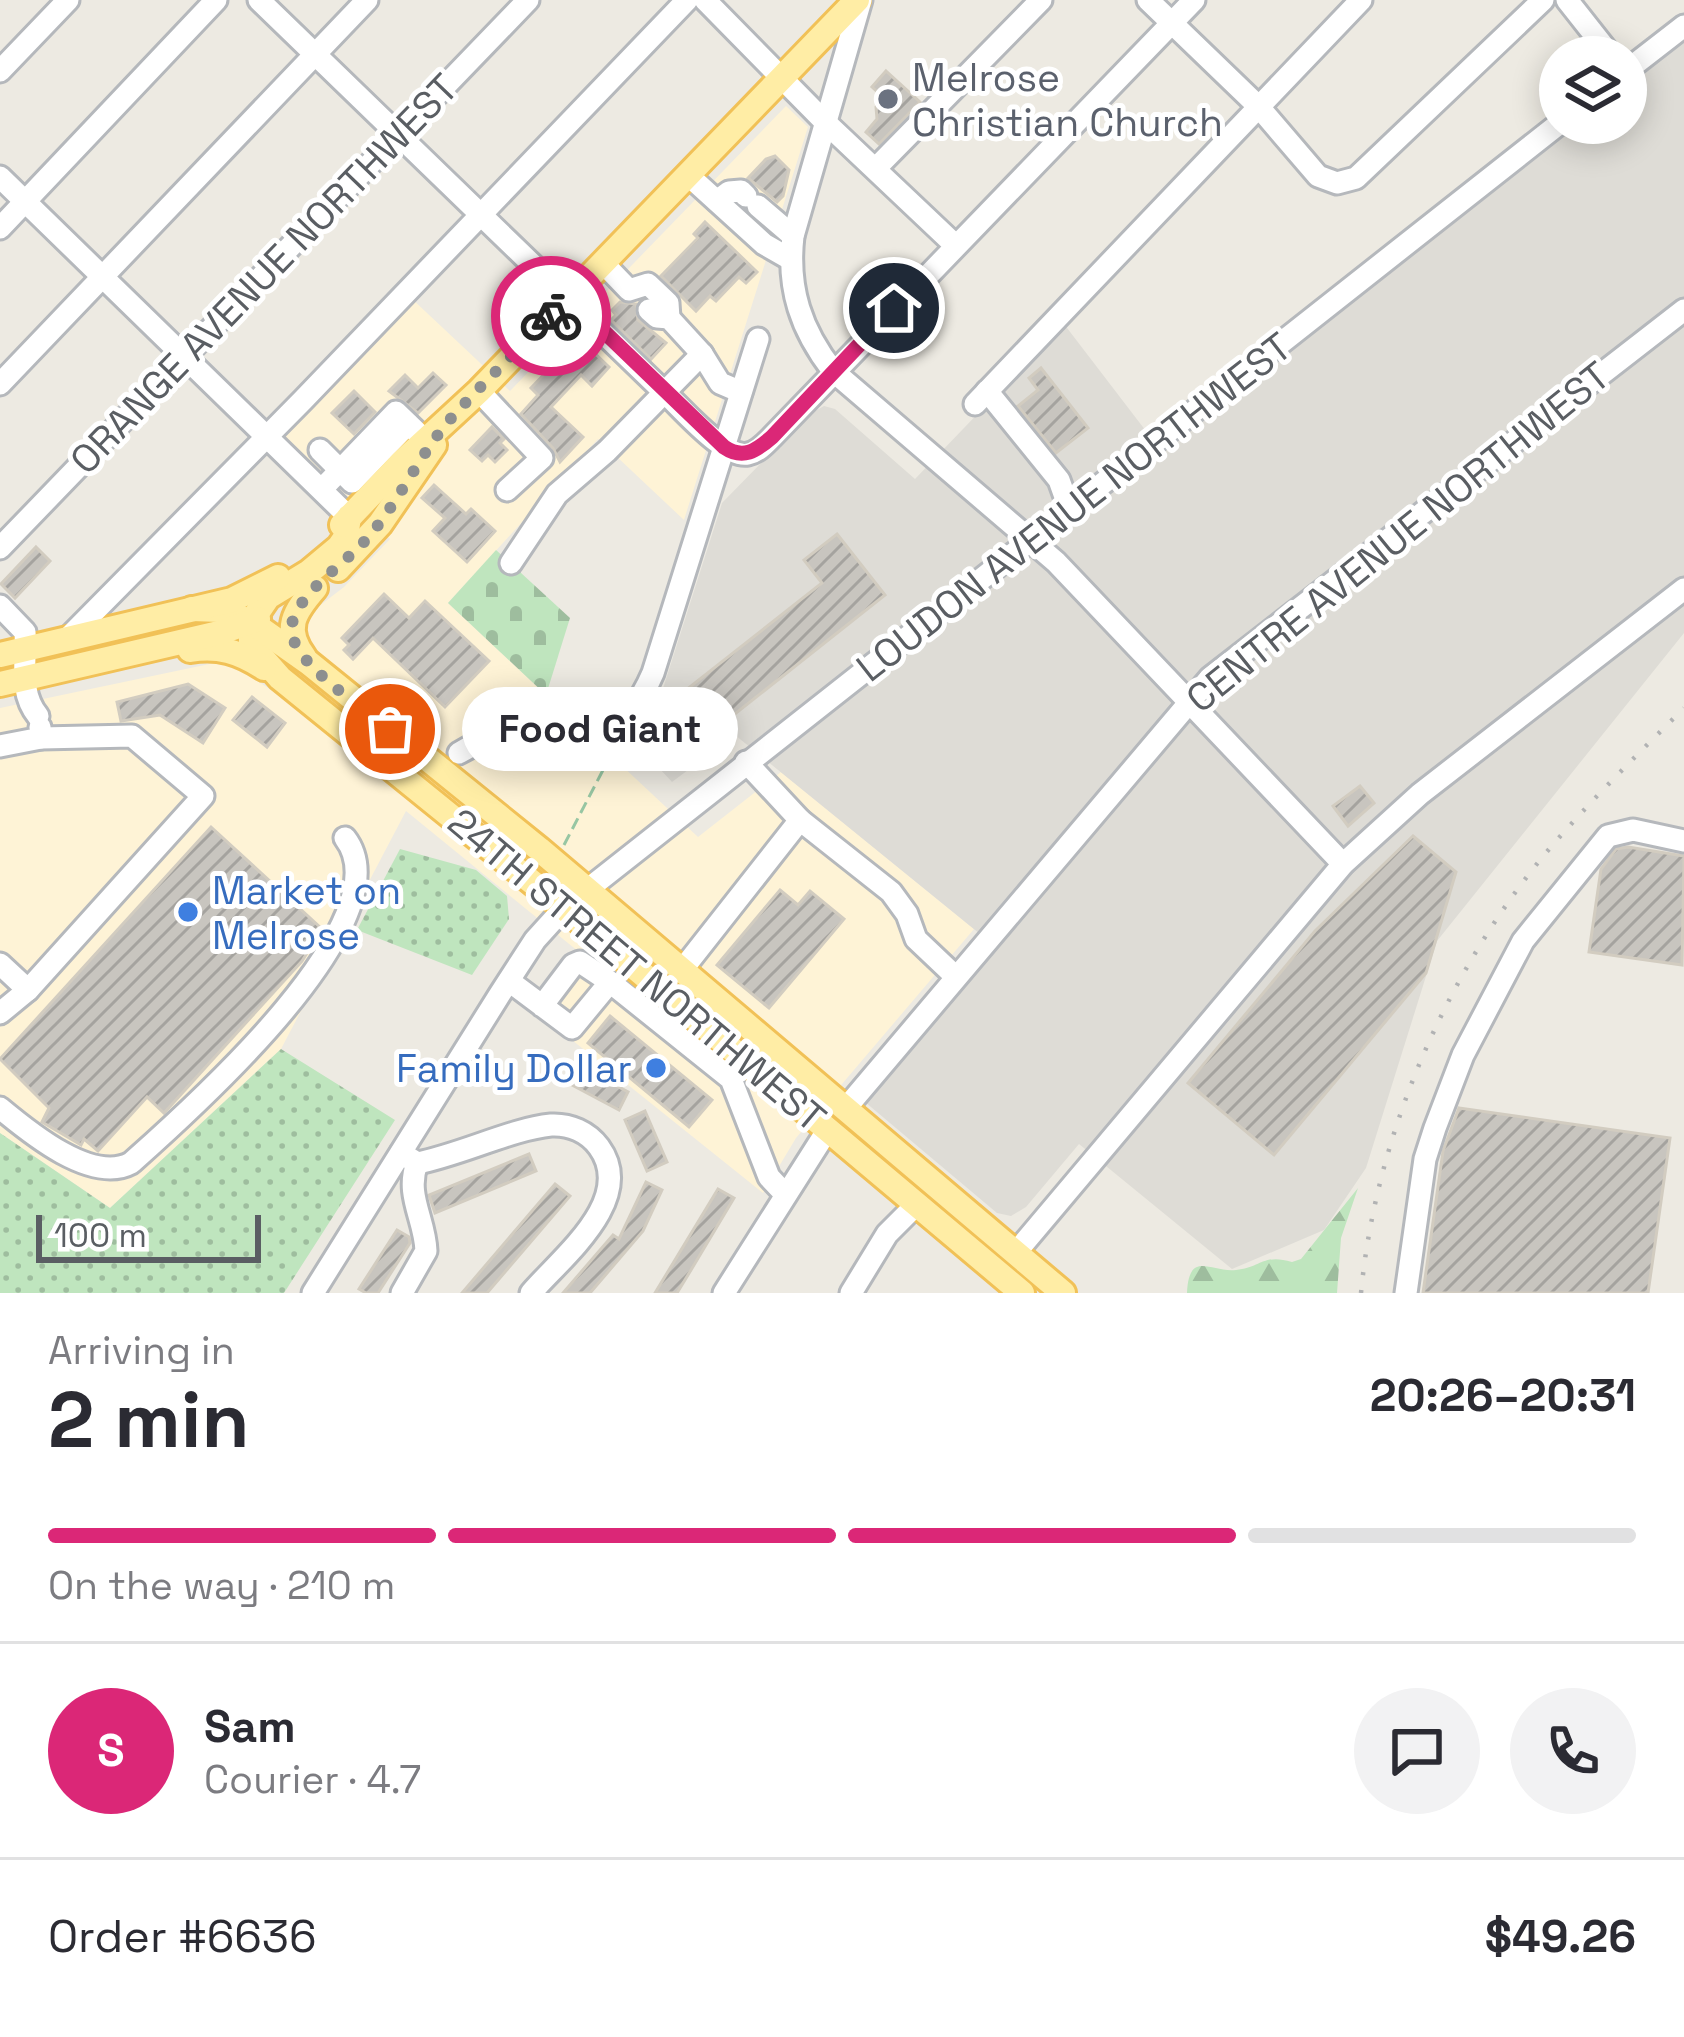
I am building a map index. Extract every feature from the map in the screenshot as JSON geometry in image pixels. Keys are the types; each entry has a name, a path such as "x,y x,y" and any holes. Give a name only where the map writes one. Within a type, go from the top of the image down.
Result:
{"main road":[{"path":"309,663 291,632 298,608 380,524 451,417 859,0"},
{"path":"0,655 232,600 270,582 325,544 417,432 451,417"},
{"path":"251,622 268,597 339,547 346,538 349,517"},
{"path":"35,676 219,633 251,622 315,588"},
{"path":"192,610 221,610 251,622"},
{"name":"24TH STREET NORTHWEST","path":"251,622 309,663 585,888 1018,1250 1063,1293"},
{"name":"24TH STREET NORTHWEST","path":"251,622 251,645 280,678 647,979 722,1057 759,1072 917,1204 992,1283 1022,1293"},
{"path":"35,676 98,674 215,647 250,658 280,678"},
{"path":"992,1283 1018,1250"}],"street":[{"path":"0,71 68,0"},
{"path":"0,228 216,0"},
{"path":"259,0 664,391 724,447 740,454 758,450 1194,0"},
{"path":"0,384 368,0"},
{"name":"ORANGE AVENUE NORTHWEST","path":"0,548 528,0"},
{"path":"68,638 687,0"},
{"path":"705,0 955,245"},
{"path":"859,0 791,248 791,284 803,326 833,370 1030,539 1343,864"},
{"path":"876,168 1041,0"},
{"path":"1148,0 1258,106 1318,176 1337,183 1348,182 1420,119 1543,0"},
{"path":"1070,508 1058,480 981,397 1361,0"},
{"path":"1567,0 1595,36"},
{"path":"1647,55 1684,26"},
{"name":"LOUDON AVENUE NORTHWEST","path":"313,1293 409,1158 508,981 536,940 585,888 1300,332 1539,140"},
{"path":"688,175 764,244 791,248"},
{"path":"0,177 349,517"},
{"path":"717,201 729,192 741,191 791,248"},
{"path":"603,262 703,355 720,383 741,392"},
{"name":"CENTRE AVENUE NORTHWEST","path":"846,1108 1210,678 1684,310"},
{"path":"459,753 495,739 575,740 602,734 622,723 641,700 758,340"},
{"path":"511,563 557,494 703,355"},
{"path":"479,391 542,458 507,490"},
{"path":"322,489 396,412 417,432"},
{"path":"320,450 340,470"},
{"path":"1018,1250 1343,864 1420,794 1684,589"},
{"path":"0,606 25,632 35,676 32,711 40,727"},
{"path":"336,723 355,700"},
{"path":"0,746 40,727 132,736 203,796 28,991 0,1013"},
{"path":"746,762 800,820 890,892 907,914 916,940 955,976"},
{"path":"682,970 800,820"},
{"path":"1406,1293 1435,1128 1479,1022 1523,941 1608,836 1633,830 1684,841"},
{"path":"0,1108 82,1164 118,1170 130,1163 221,1081 308,982 334,941 350,902 357,867 354,850 345,838"},
{"path":"508,981 572,1028 619,956"},
{"path":"542,1006 572,964 580,962 722,1057 769,1178 785,1194"},
{"path":"0,964 28,991"},
{"path":"629,998 647,979"},
{"path":"736,1091 759,1072"},
{"path":"402,1293 426,1251 411,1192 409,1158 549,1125 577,1129 598,1144 610,1173 605,1203 531,1293"},
{"path":"724,1293 828,1129"},
{"path":"851,1293 887,1234 917,1204"}],"path":[{"path":"564,850 622,733 622,723"}],"shaded area":[{"path":"1684,42 1684,633 1437,941 1366,1168 1324,1230 1232,1269 1079,1144 1026,1207 1011,1216 997,1213 865,1102 996,947 735,735 672,782 635,742 659,701 722,503 808,415 824,406 835,409 915,479 1064,324 1162,452 1554,144 1647,144 1647,71"},
{"path":"786,106 808,127 684,520 598,439 448,603 698,837 781,772 974,929 796,1138 763,1193 532,1008 579,952 406,811 281,1049 110,1208 0,1133 0,708 219,662 240,669 284,699 321,655 309,643 305,628 310,613 344,587 390,539 279,435 410,297 510,391"}],"green space":[{"path":"496,550 570,618 546,695 448,603"},
{"path":"400,849 476,870 507,896 509,919 472,975 357,930"},
{"path":"281,1049 395,1120 284,1293 0,1293 0,1133 110,1208"},
{"path":"1358,1188 1341,1238 1337,1293 1187,1293 1197,1267 1236,1270 1268,1260 1301,1259"}],"building":[{"path":"886,71 920,102 879,144 866,132 877,119 876,107 884,98 872,87"},
{"path":"775,156 789,170 777,202 748,178"},
{"path":"705,222 757,272 746,283 739,277 716,301 710,296 696,311 661,276 698,238 694,234"},
{"path":"620,302 636,304 638,320 666,343 651,359 611,320"},
{"path":"579,338 609,367 592,386 581,375 551,407 583,437 560,462 521,414 538,395 531,388"},
{"path":"1041,368 1088,428 1056,453 1018,406 1038,390 1029,378"},
{"path":"433,373 446,385 418,413 389,391 405,375 418,388"},
{"path":"354,391 375,412 354,434 332,413"},
{"path":"492,427 507,450 495,462 488,455 482,461 470,450"},
{"path":"434,485 466,514 471,509 495,531 467,562 433,531 445,518 422,498"},
{"path":"837,534 885,595 692,748 673,717 680,712 672,701 822,583 804,560"},
{"path":"36,547 50,561 15,598 1,584"},
{"path":"384,594 409,618 425,601 489,661 445,707 373,638 353,659 344,650 349,645 342,638"},
{"path":"188,684 225,708 203,743 160,715 121,721 117,702"},
{"path":"252,697 285,723 267,747 233,720"},
{"path":"1360,786 1374,803 1348,826 1333,806"},
{"path":"211,827 322,929 302,961 164,1113 147,1097 98,1151 84,1139 81,1145 42,1122 49,1108 0,1059"},
{"path":"1413,836 1456,872 1426,973 1274,1155 1188,1083 1315,931"},
{"path":"1616,849 1684,856 1682,965 1589,952 1601,869"},
{"path":"780,890 798,905 810,891 844,919 769,1008 717,965"},
{"path":"610,1016 712,1100 689,1127 588,1043"},
{"path":"580,1066 628,1092 619,1110 570,1084"},
{"path":"1459,1108 1670,1138 1648,1293 1423,1293 1443,1151"},
{"path":"645,1111 667,1162 647,1171 625,1120"},
{"path":"529,1154 536,1171 435,1213 429,1195"},
{"path":"646,1182 662,1190 643,1231 590,1293 563,1293 613,1235 619,1239"},
{"path":"555,1184 570,1196 487,1293 462,1293"},
{"path":"718,1189 734,1198 691,1270 677,1293 655,1293"},
{"path":"397,1230 410,1243 378,1293 366,1293 359,1289"}],"railway":[{"path":"1361,1293 1369,1233 1400,1114 1449,1000 1479,947 1550,848 1684,708"}],"way so far":[{"path":"390,729 309,663 292,638 293,616 380,524 451,417 551,316"}],"place":[{"name":"Melrose Christian Church","path":"888,99"},
{"name":"Food Giant","path":"390,729"},
{"name":"Market on Melrose","path":"188,912"},
{"name":"Family Dollar","path":"656,1068"}],"route":[{"path":"551,316 569,298 724,447 749,454 772,437 894,308"}]}
